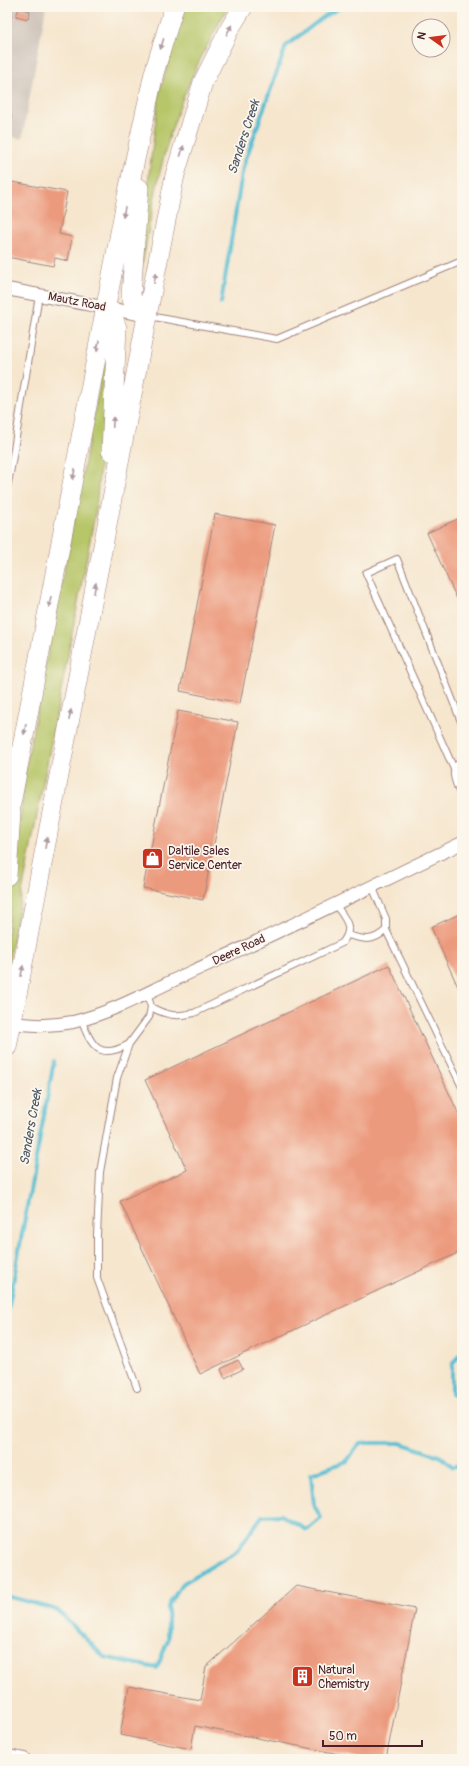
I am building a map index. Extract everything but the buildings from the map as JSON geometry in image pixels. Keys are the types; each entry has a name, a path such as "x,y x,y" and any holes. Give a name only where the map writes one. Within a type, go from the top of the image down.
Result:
{"main road":[{"path":"7,825 127,196 154,73 174,7"},
{"path":"7,1047 9,1021 175,175 195,107 207,76 230,28 243,7"},
{"path":"146,107 131,295 132,302 136,308 147,316"},
{"path":"106,308 112,315 117,328 108,517"},
{"path":"7,876 12,801"}],"street":[{"name":"Mautz Road","path":"7,289 147,316"},
{"name":"Deere Road","path":"9,1021 30,1025 56,1024 81,1019 104,1012 462,843"}],"lane":[{"path":"147,316 277,339 462,261"},
{"path":"7,488 9,468 39,295"},
{"path":"462,724 397,559 366,573 454,769 454,774 462,798"},
{"path":"454,769 462,762"},
{"path":"372,886 386,919 386,930 462,1087"},
{"path":"151,1007 162,1013 180,1017 194,1013 342,943 348,935 348,925 335,904"},
{"path":"348,935 362,939 377,938 386,930"},
{"path":"137,1388 97,1278 100,1172 116,1078 129,1044 149,1017 151,1007 147,992"},
{"path":"81,1019 88,1040 98,1049 116,1051 129,1044"}],"shaded area":[{"path":"7,7 46,7 22,139 7,136"}],"green space":[{"path":"185,7 228,7 194,73 182,100 170,134 159,176 139,282 136,281 159,93"},
{"path":"108,342 111,343 96,509 7,971 7,935 26,766"}],"waterway":[{"name":"Sanders Creek","path":"221,303 243,167 286,46 325,16 341,7"},
{"name":"Sanders Creek","path":"7,1315 54,1061"},
{"path":"462,1351 452,1365 452,1394 462,1400"},
{"path":"7,1596 57,1610 104,1657 157,1668 168,1640 168,1606 182,1584 237,1551 262,1516 281,1515 307,1530 321,1518 314,1505 311,1474 347,1461 360,1443 400,1443 442,1457 453,1467 462,1463"}],"place":[{"name":"Daltile Sales Service Center","path":"152,858"},
{"name":"Natural Chemistry","path":"303,1677"}]}
